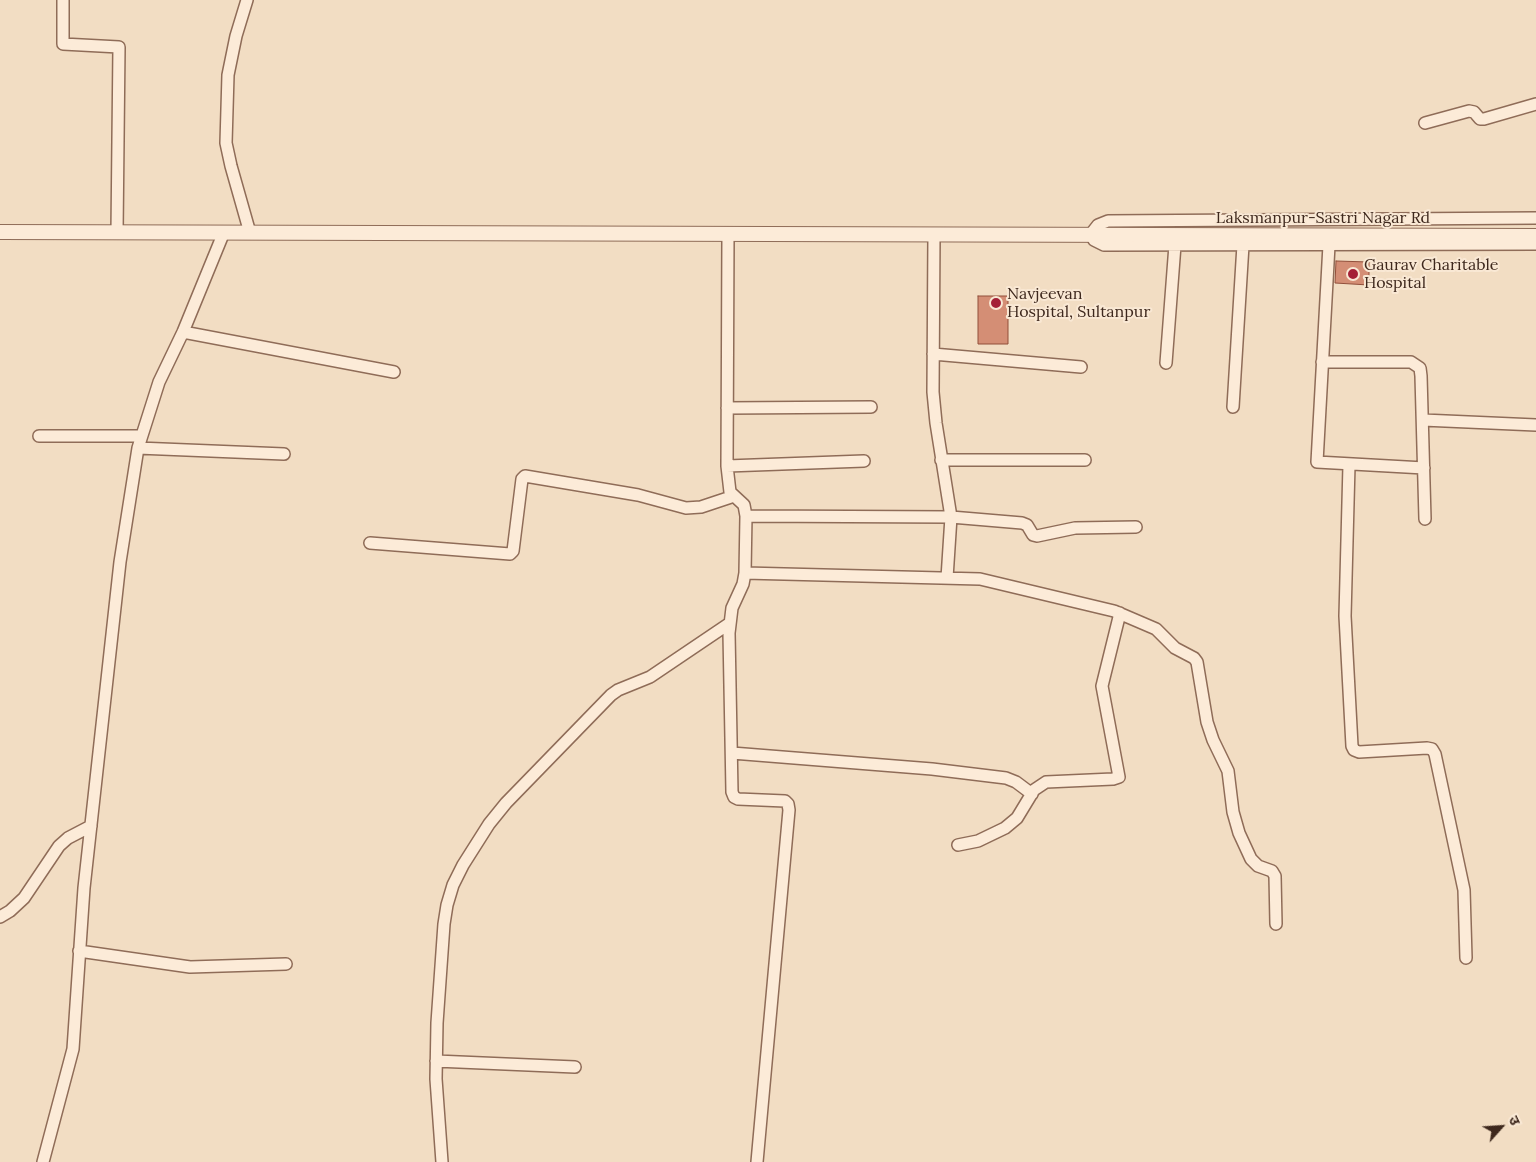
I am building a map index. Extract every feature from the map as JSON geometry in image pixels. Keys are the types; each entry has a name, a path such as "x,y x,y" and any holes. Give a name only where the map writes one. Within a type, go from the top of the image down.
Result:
{"street":[{"path":"63,0 63,44 119,47 117,232"},
{"path":"247,0 236,36 228,75 226,143 250,233"},
{"path":"1425,123 1469,110 1474,112 1480,119 1484,119 1536,104"},
{"path":"1536,218 1108,221 1098,225 1091,234 1094,240 1104,245 1536,244"},
{"name":"Laksmanpur-Sastri Nagar Rd","path":"0,232 1536,236"},
{"path":"43,1162 72,1049 91,826 120,562 138,448 159,382 183,332 224,232"},
{"path":"728,234 727,466 729,487 734,496 744,505 746,516 745,573 743,584 732,608 730,623 732,792 734,797 738,799 785,801 788,804 789,810 757,1162"},
{"path":"934,234 933,392 941,460 951,517 947,578"},
{"path":"1166,362 1175,245"},
{"path":"1233,408 1243,245"},
{"path":"1329,245 1316,462 1424,468"},
{"path":"183,332 394,372"},
{"path":"933,354 1081,367"},
{"path":"1322,362 1411,362 1420,368 1425,519"},
{"path":"727,408 871,407"},
{"path":"1423,420 1536,425"},
{"path":"39,436 141,436"},
{"path":"138,448 284,454"},
{"path":"727,466 864,460"},
{"path":"941,460 1085,460"},
{"path":"1349,465 1345,616 1352,746 1354,750 1359,752 1427,748 1432,749 1435,754 1464,890 1466,958"},
{"path":"370,543 510,554 513,551 522,479 524,476 638,495 686,508 701,507 734,496"},
{"path":"746,516 951,517 1022,522 1027,525 1033,535 1037,536 1076,528 1136,527"},
{"path":"745,573 947,578 992,581 1120,613 1156,629 1175,648 1194,658 1197,662 1210,731 1228,772 1233,812 1239,834 1251,859 1258,866 1272,871 1275,876 1276,924"},
{"path":"958,845 978,841 1005,828 1017,818 1034,790 1046,782 1112,779 1119,777 1102,686 1120,613"},
{"path":"442,1162 436,1079 437,1013 447,905 453,885 463,865 488,824 506,803 611,694 650,676 730,623"},
{"path":"732,753 932,769 1006,778 1016,782 1032,794"},
{"path":"0,917 10,911 34,886 59,846 68,838 91,826"},
{"path":"79,952 190,967 286,964"},
{"path":"436,1061 575,1067"}],"building":[{"path":"1336,261 1369,262 1369,285 1335,283"},
{"path":"978,296 1008,296 1008,344 978,344"}],"place":[{"name":"Gaurav Charitable Hospital","path":"1353,274"},
{"name":"Navjeevan Hospital, Sultanpur","path":"996,303"}]}
